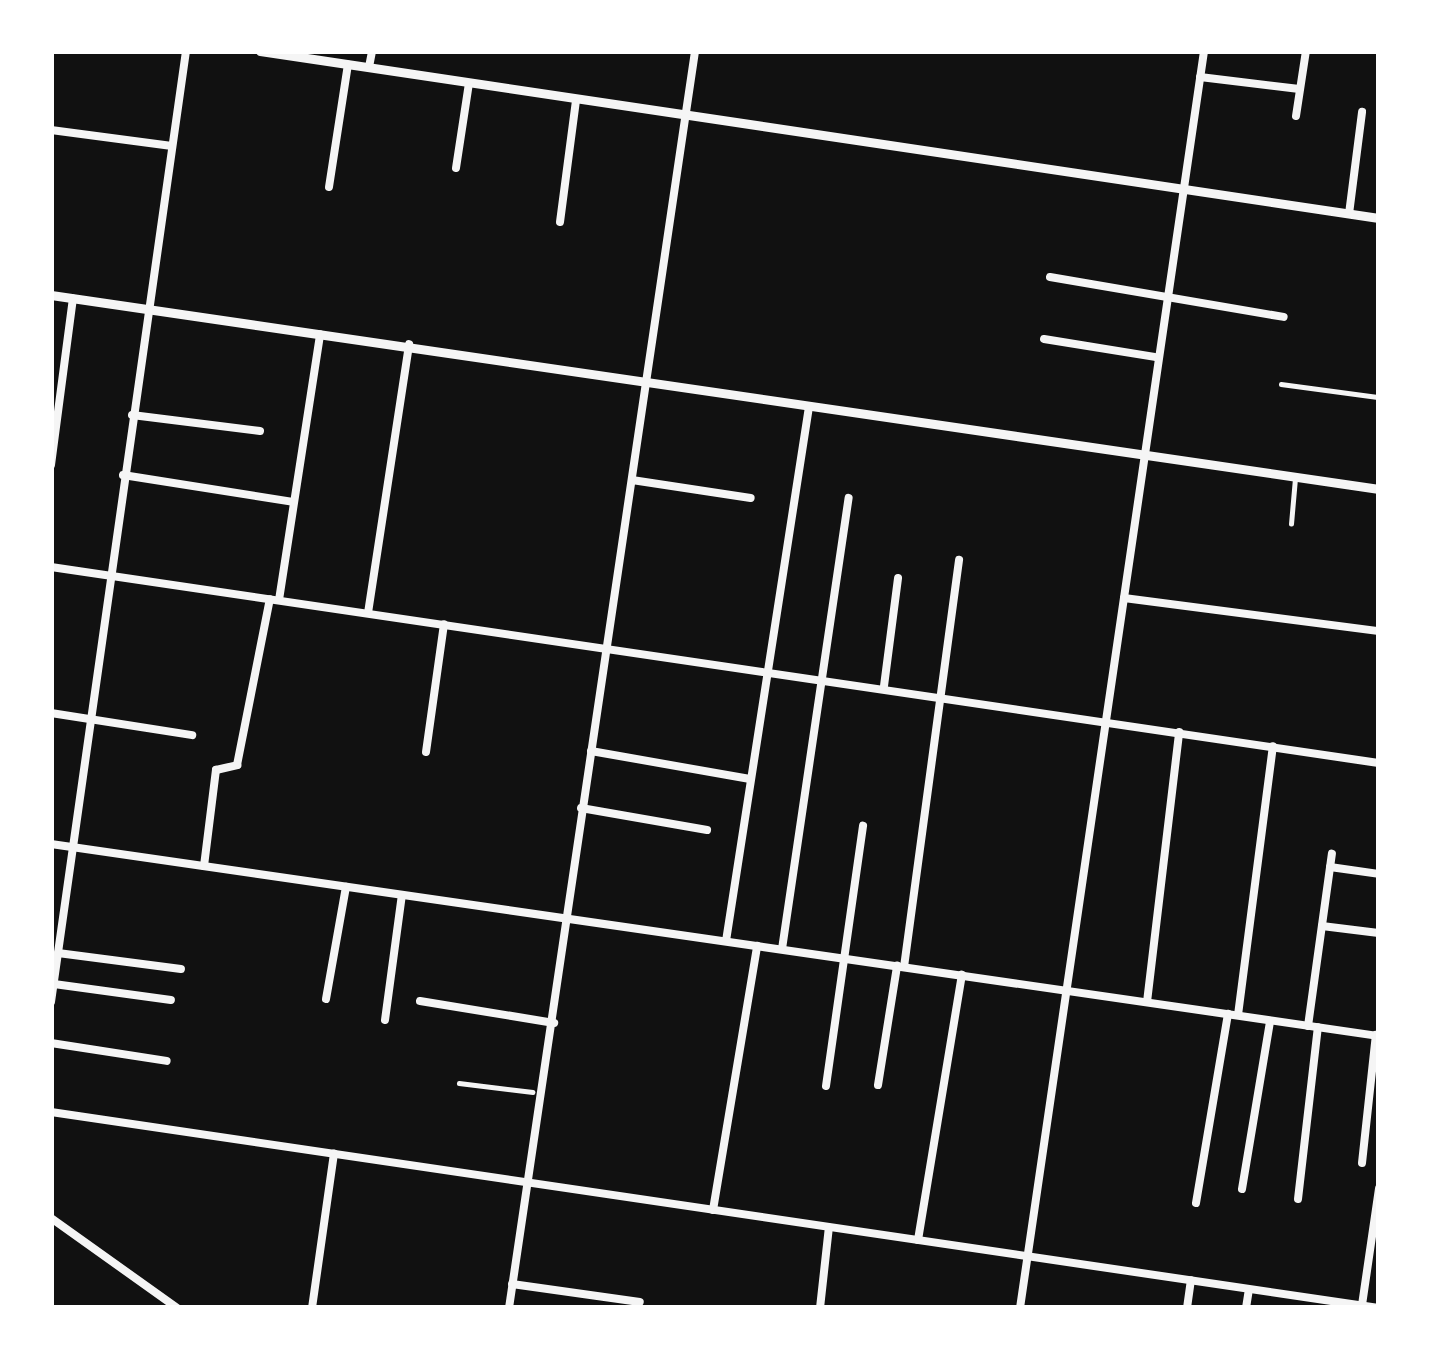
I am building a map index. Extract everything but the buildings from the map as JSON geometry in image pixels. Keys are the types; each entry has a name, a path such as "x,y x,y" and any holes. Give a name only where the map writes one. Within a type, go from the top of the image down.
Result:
{"street":[{"path":"51,1002 186,51"},
{"path":"260,51 1379,218"},
{"path":"369,67 372,51"},
{"path":"508,1308 531,1184 564,918 695,51"},
{"path":"1020,1308 1155,357 1204,51"},
{"path":"1296,116 1306,51"},
{"path":"329,187 348,63"},
{"path":"1200,77 1299,89"},
{"path":"456,168 469,83"},
{"path":"560,222 577,101"},
{"path":"1349,214 1362,112"},
{"path":"51,130 172,146"},
{"path":"1050,277 1284,317"},
{"path":"51,295 1379,489"},
{"path":"51,465 73,298"},
{"path":"204,866 216,770 237,765 275,599 320,331"},
{"path":"1044,339 1155,357"},
{"path":"368,613 409,344"},
{"path":"726,941 809,407"},
{"path":"132,415 260,431"},
{"path":"123,475 294,502"},
{"path":"632,480 751,498"},
{"path":"782,950 826,679 849,498"},
{"path":"878,1085 900,967 959,560"},
{"path":"51,567 940,694 1379,763"},
{"path":"884,686 898,578"},
{"path":"1124,598 1379,631"},
{"path":"426,752 444,624"},
{"path":"51,713 192,735"},
{"path":"1147,1002 1179,732"},
{"path":"1196,1203 1233,1015 1273,746"},
{"path":"591,752 749,779"},
{"path":"581,808 707,830"},
{"path":"826,1086 863,826"},
{"path":"51,844 1378,1036 1361,1163"},
{"path":"1298,1199 1332,854"},
{"path":"1330,867 1379,874"},
{"path":"326,999 346,886"},
{"path":"385,1020 402,895"},
{"path":"1322,926 1379,933"},
{"path":"713,1210 757,946"},
{"path":"58,953 181,969"},
{"path":"918,1240 962,975"},
{"path":"52,984 172,1000"},
{"path":"420,1000 554,1023"},
{"path":"1242,1189 1270,1022"},
{"path":"51,1043 167,1061"},
{"path":"532,1092 544,1094"},
{"path":"51,1112 1379,1308"},
{"path":"312,1308 334,1154"},
{"path":"1362,1306 1379,1188"},
{"path":"51,1218 177,1308"},
{"path":"820,1308 829,1227"},
{"path":"1187,1308 1191,1280"},
{"path":"512,1284 640,1302"},
{"path":"1246,1308 1249,1290"}],"lane":[{"path":"1281,384 1379,397"},
{"path":"1291,524 1295,478"},
{"path":"459,1082 532,1092"}]}
